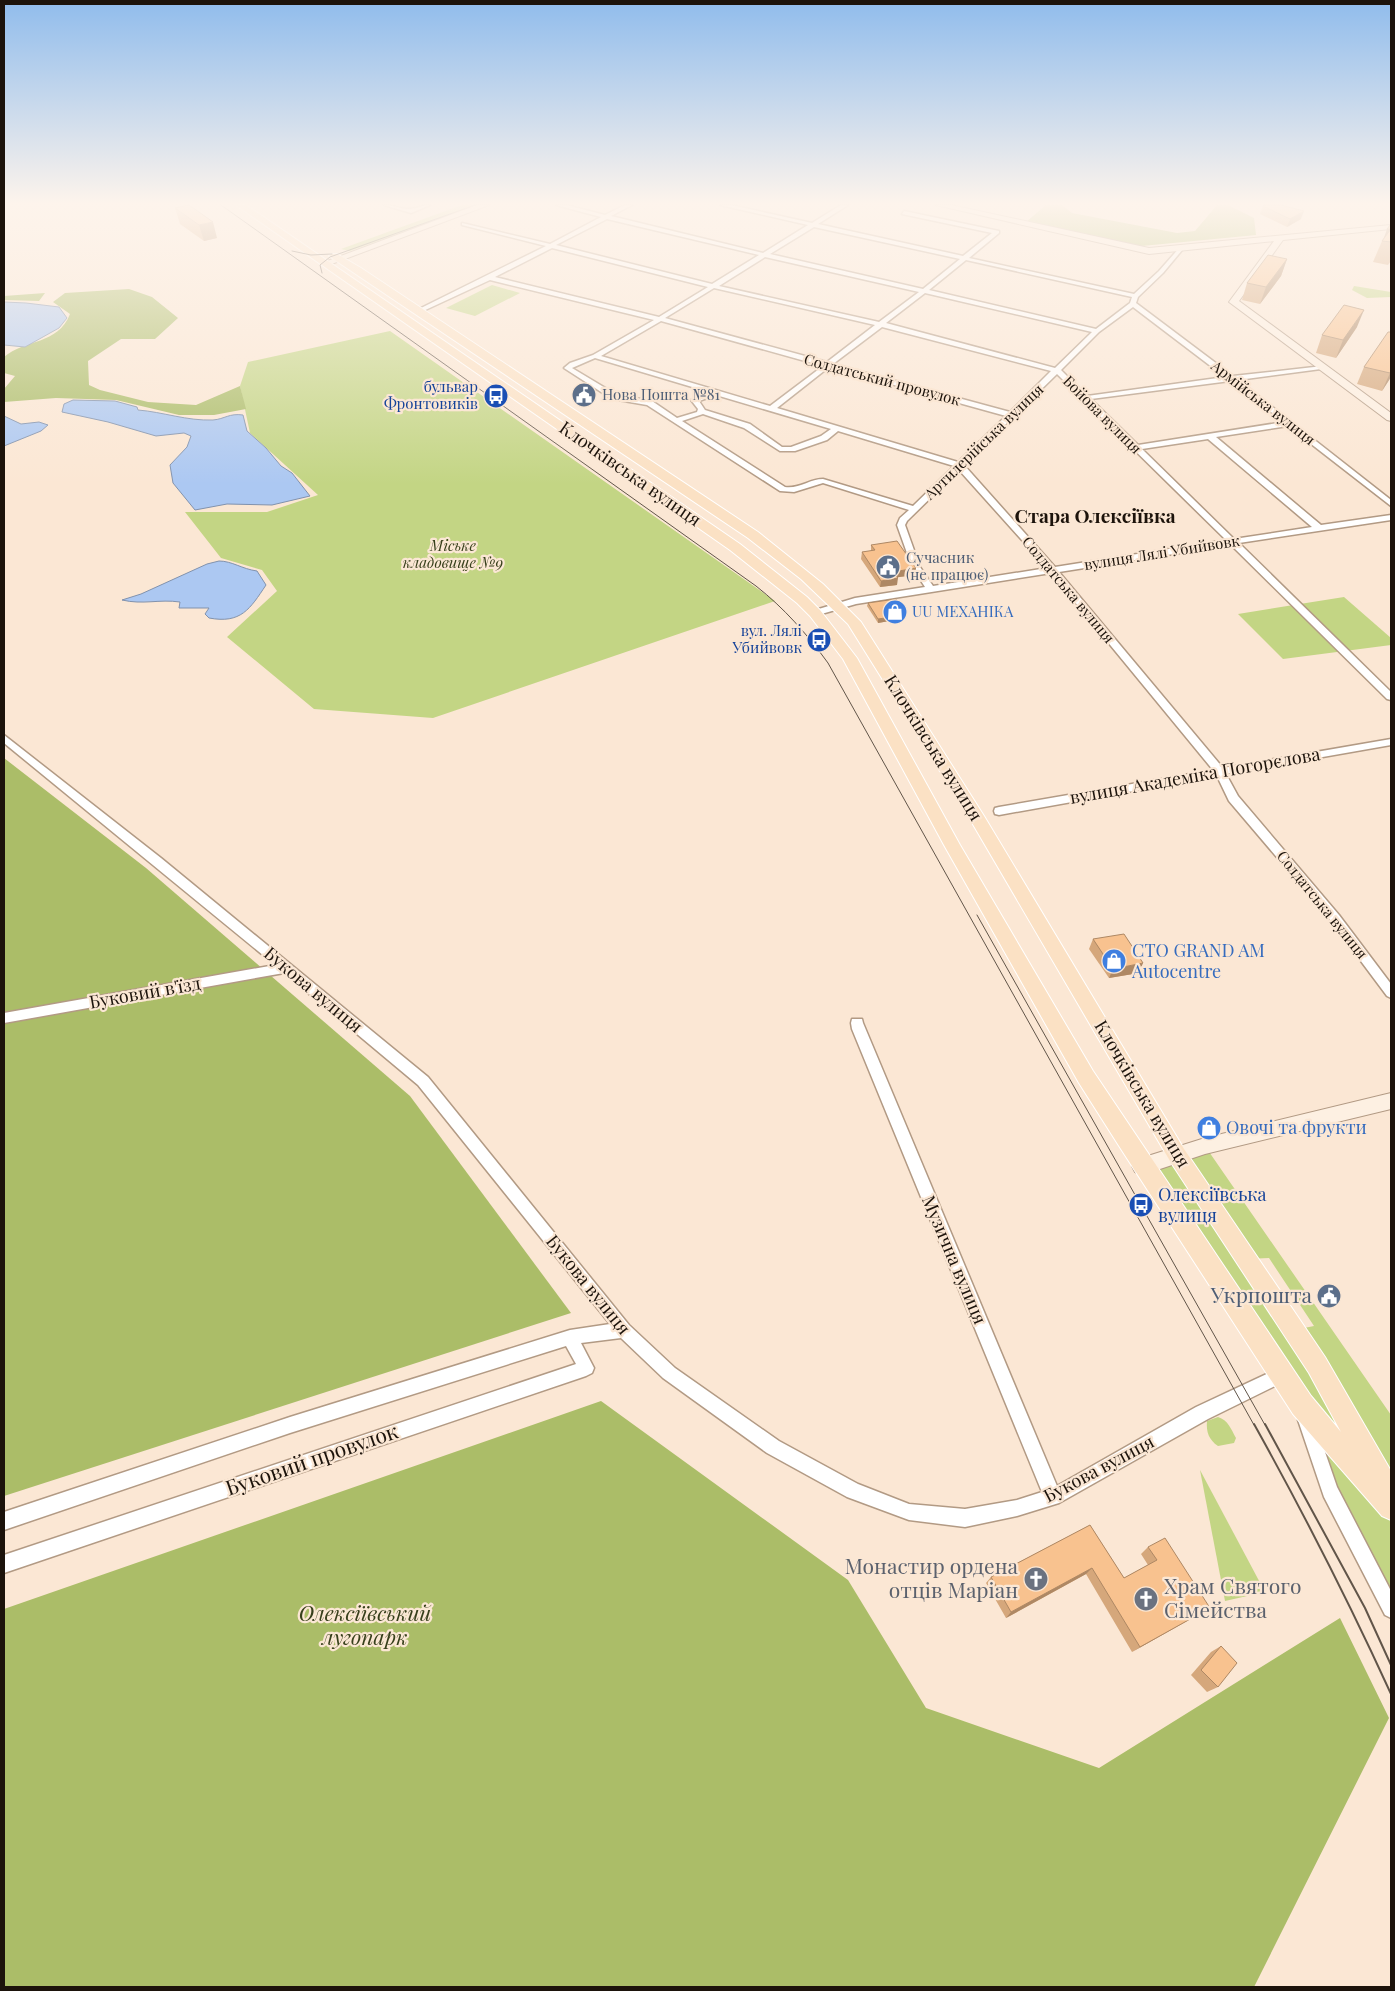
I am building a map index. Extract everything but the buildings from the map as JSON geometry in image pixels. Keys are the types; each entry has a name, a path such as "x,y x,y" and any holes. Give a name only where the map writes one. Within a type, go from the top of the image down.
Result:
{"main road":[{"name":"Клочківська вулиця","path":"384,298 735,547 791,590 815,613 850,658 952,845 1086,1077 1142,1166 1302,1405 1391,1507"},
{"name":"Клочківська вулиця","path":"400,298 753,535 798,568 839,605 860,630 973,812 1177,1155 1317,1365 1391,1495"}],"street":[{"path":"419,311 448,298"},
{"name":"Солдатський провулок","path":"573,298 660,319 1012,415"},
{"path":"693,298 594,356 575,362 568,368 615,397 650,403 784,488 796,490 816,481 822,481 915,508"},
{"name":"Бойова вулиця","path":"765,298 880,324 1058,371 1391,697"},
{"path":"772,408 915,298"},
{"path":"959,298 1097,331"},
{"name":"Армійська вулиця","path":"1126,298 1134,300 1391,504"},
{"path":"1237,298 1234,302 1391,418"},
{"name":"Артилерійська вулиця","path":"930,590 916,567 901,524 915,508 1097,331 1134,300"},
{"path":"594,356 959,465"},
{"path":"1086,398 1321,367"},
{"path":"702,411 696,400 716,392"},
{"path":"677,420 702,411 746,426 780,449 792,448 824,438 838,428"},
{"path":"1136,448 1290,423"},
{"path":"1210,436 1319,528"},
{"name":"Солдатська вулиця","path":"959,465 1053,570 1220,772 1233,798 1335,918 1391,993"},
{"name":"вулиця Лялі Убийвовк","path":"815,613 839,605 1391,517"},
{"name":"Букова вулиця","path":"4,738 423,1081 624,1330 669,1373 773,1447 853,1491 908,1512 965,1518 1017,1508 1053,1496 1202,1413 1281,1375"},
{"name":"вулиця Академіка Погорєлова","path":"999,811 1391,742"},
{"name":"Буковий в'їзд","path":"4,1018 287,968"},
{"name":"Музична вулиця","path":"857,1023 876,1074 1053,1496"},
{"path":"1142,1166 1177,1155 1391,1102"},
{"name":"Буковий провулок","path":"4,1521 290,1425 570,1337 624,1330"},
{"name":"Буковий провулок","path":"4,1564 586,1368 570,1337"},
{"name":"Клочківська вулиця","path":"1302,1405 1330,1491 1391,1609"}],"green space":[{"path":"4,298 41,298 39,301 4,300"},
{"path":"58,298 153,298 178,318 155,339 121,339 88,361 89,385 100,390 148,402 196,405 240,386 246,409 214,415 179,415 116,400 56,398 4,402 4,389 15,376 4,373 4,357 12,351 58,331 65,324 70,314 53,302"},
{"path":"466,298 510,298 475,316 446,308"},
{"name":"Міське кладовище №9","path":"390,331 775,601 433,718 314,709 227,637 277,591 262,570 221,558 185,512 267,512 318,495 250,433 240,386 248,362"},
{"path":"1344,597 1391,638 1391,645 1283,659 1238,614"},
{"path":"4,758 146,868 410,1096 571,1313 4,1496"},
{"path":"1205,1146 1391,1415 1391,1479 1324,1377 1391,1495 1391,1606 1281,1375 1142,1166","holes":["1269,1258 1314,1326 1294,1330 1247,1259"]},
{"name":"Олексіївський лугопарк","path":"601,1401 848,1580 926,1708 1099,1768 1340,1618 1389,1718 1254,1987 4,1987 4,1609"},
{"path":"1218,1417 1224,1420 1231,1428 1236,1438 1234,1443 1218,1446 1210,1438 1207,1421"},
{"path":"1200,1470 1265,1592 1225,1601"}],"water":[{"path":"4,302 59,307 67,318 59,328 25,347 4,345"},
{"path":"73,400 115,401 137,407 138,410 194,419 213,420 243,415 247,431 266,448 281,466 292,473 310,496 272,505 227,504 195,510 173,483 170,465 187,447 191,436 184,433 156,436 108,422 62,412 64,404"},
{"path":"4,416 21,424 39,422 48,425 41,431 4,446"},
{"path":"219,561 257,571 266,585 249,608 237,617 229,619 209,618 205,614 209,608 179,608 180,602 122,600 141,594 207,564"}],"tram line":[{"path":"351,298 756,586 786,612 812,642 828,663 1254,1425"},
{"path":"977,915 1265,1425"},
{"path":"1254,1424 1359,1625 1391,1694"},
{"path":"1265,1424 1365,1608 1391,1665"}],"place":[{"name":"Нова Пошта №81","path":"584,395"},
{"name":"бульвар Фронтовиків","path":"496,396"},
{"name":"Сучасник (не працює)","path":"888,567"},
{"name":"UU МЕХАНІКА","path":"895,612"},
{"name":"вул. Лялі Убийвовк","path":"819,640"},
{"name":"СТО GRAND AM Autocentre","path":"1114,961"},
{"name":"Овочі та фрукти","path":"1209,1128"},
{"name":"Олексіївська вулиця","path":"1141,1205"},
{"name":"Укрпошта","path":"1329,1296"},
{"name":"Монастир ордена отців Маріан","path":"1036,1579"},
{"name":"Храм Святого Сімейства","path":"1146,1599"}],"district":[{"name":"Стара Олексіївка","path":"1095,516"}]}
